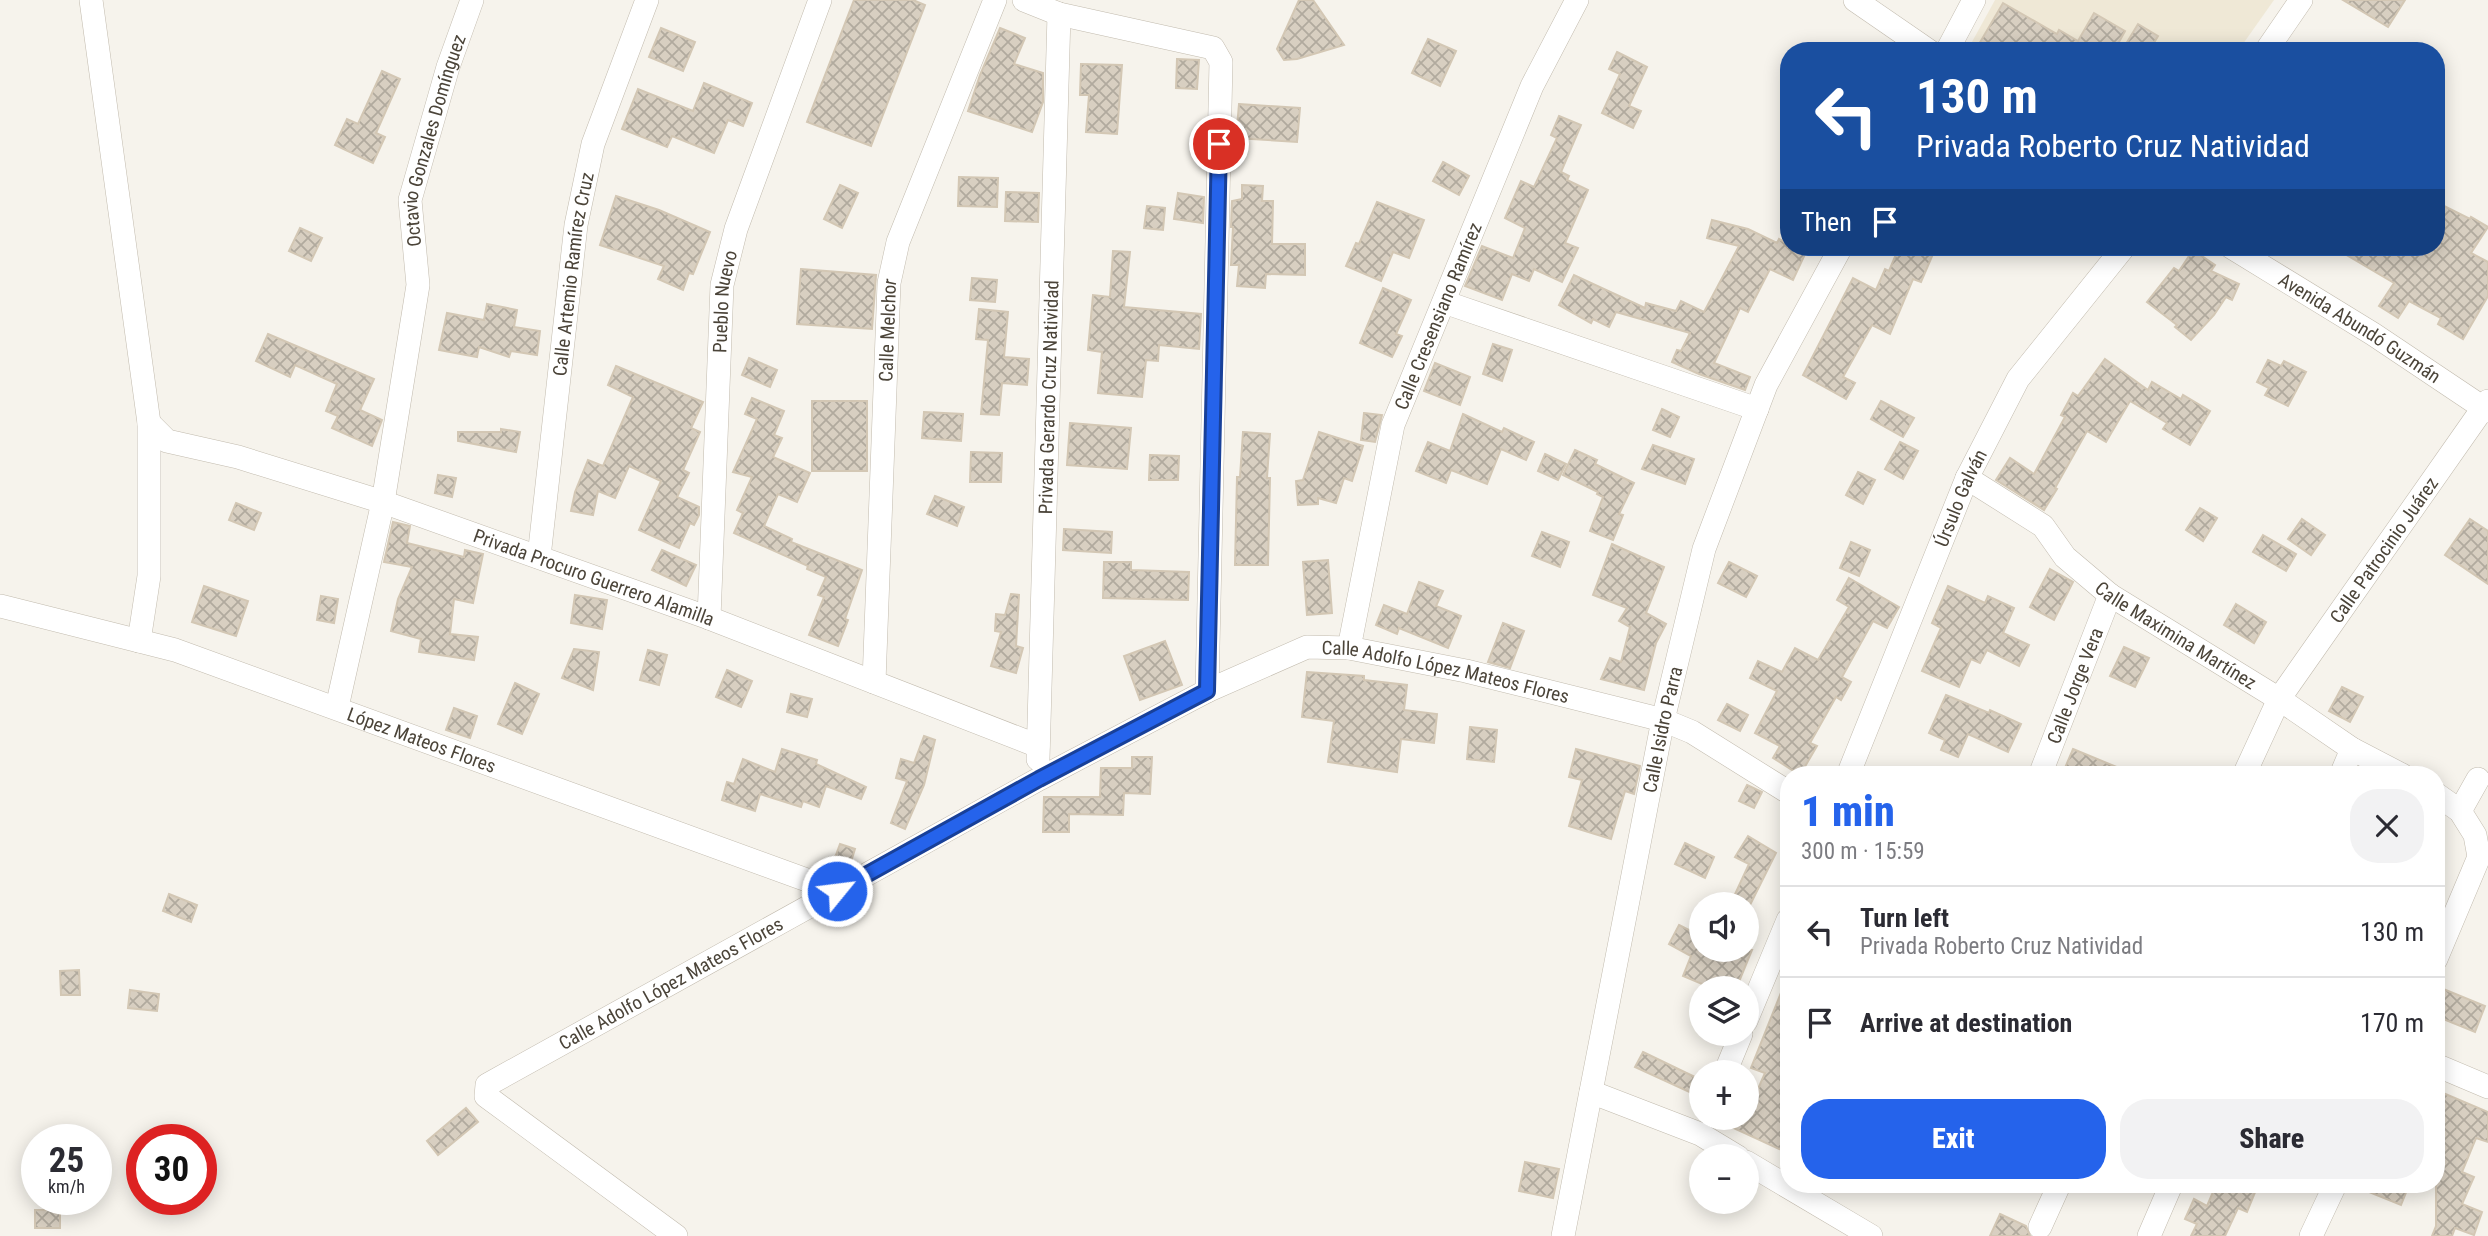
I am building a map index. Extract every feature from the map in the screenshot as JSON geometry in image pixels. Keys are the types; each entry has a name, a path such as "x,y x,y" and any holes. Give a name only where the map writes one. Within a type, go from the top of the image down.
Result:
{"street":[{"path":"91,0 149,423 149,576 139,641"},
{"name":"Octavio Gonzales Domínguez","path":"337,707 383,502 418,285 410,200 448,67 472,0"},
{"name":"Calle Artemio Ramírez Cruz","path":"539,557 576,225 593,144 647,0"},
{"name":"Pueblo Nuevo","path":"709,618 722,285 736,229 820,0"},
{"name":"Calle Melchor","path":"874,682 889,283 898,242 995,0"},
{"path":"1024,0 1059,14 1213,48 1221,62 1207,691"},
{"name":"Calle Cresensiano Ramírez","path":"1349,648 1394,425 1532,86 1577,0"},
{"path":"1855,0 1916,42"},
{"path":"1952,42 1974,0"},
{"path":"2272,42 2301,0"},
{"name":"Privada Gerardo Cruz Natividad","path":"1039,779 1059,14"},
{"name":"Calle Isidro Parra","path":"1563,1236 1663,720 1704,549 1766,386 1836,256"},
{"name":"Úrsulo Galván","path":"1852,766 1967,478 2018,379 2117,256"},
{"name":"Avenida Abundó Guzmán","path":"2246,256 2486,407"},
{"path":"1444,302 1757,409"},
{"name":"Calle Patrocinio Juárez","path":"2248,766 2279,699 2486,407"},
{"name":"Privada Procuro Guerrero Alamilla","path":"149,423 167,441 238,457 383,502 709,618 1038,746"},
{"name":"Calle Maximina Martínez","path":"1967,478 2043,526 2065,557 2110,595 2279,699 2352,749 2385,766"},
{"name":"Calle Jorge Vera","path":"2044,766 2110,595"},
{"name":"López Mateos Flores","path":"0,606 175,650 837,891"},
{"name":"Calle Adolfo López Mateos Flores","path":"676,1236 486,1096 487,1085 1039,779 1207,691 1307,647 1349,648 1466,671 1663,720 1692,733 1780,787"},
{"path":"2345,766 2352,749"},
{"path":"2459,811 2479,779"},
{"path":"2445,801 2459,811 2475,835 2479,857 2445,938"},
{"path":"1759,990 1780,939"},
{"path":"2445,1069 2488,1087"},
{"path":"1591,1092 1689,1122"},
{"path":"1708,1130 1723,1144"},
{"path":"1759,1170 1780,1182"},
{"path":"1798,1193 1871,1236"},
{"path":"2040,1227 2055,1193"},
{"path":"2149,1236 2168,1193"},
{"path":"2311,1236 2331,1193"}],"shaded area":[{"path":"1995,0 2274,0 2244,42 1972,42"}],"building":[{"path":"854,0 913,0 925,5 871,146 807,122"},
{"path":"1299,0 1313,0 1344,45 1297,59 1284,60 1277,49"},
{"path":"2343,0 2405,0 2388,27"},
{"path":"2003,3 2057,34 2059,30 2078,41 2094,13 2125,31 2119,42 1980,42"},
{"path":"2138,24 2158,36 2154,42 2127,42"},
{"path":"661,28 695,42 683,71 649,57"},
{"path":"1000,28 1025,38 1014,64 1043,73 1043,102 1032,132 968,111"},
{"path":"1428,39 1456,51 1440,86 1412,73"},
{"path":"1617,52 1647,67 1629,106 1641,111 1633,128 1602,113 1620,74 1609,69"},
{"path":"1177,59 1199,60 1197,89 1176,88"},
{"path":"1081,64 1122,65 1117,134 1086,132 1089,95 1080,95"},
{"path":"382,71 400,79 376,133 385,137 373,163 335,145 347,119 358,124"},
{"path":"704,83 752,103 743,126 728,120 714,153 672,136 667,147 622,129 638,89 693,111"},
{"path":"1239,104 1300,108 1297,142 1236,138"},
{"path":"1559,116 1581,125 1561,172 1569,176 1567,180 1588,190 1565,243 1578,248 1562,282 1534,269 1529,281 1512,274 1502,300 1465,286 1482,246 1513,258 1525,228 1505,218 1521,181 1534,187 1557,138 1551,135"},
{"path":"1443,162 1469,176 1459,195 1433,181"},
{"path":"959,177 998,178 997,207 958,206"},
{"path":"840,185 858,193 842,228 824,219"},
{"path":"1242,185 1263,186 1262,201 1273,201 1272,244 1305,244 1305,275 1266,274 1265,288 1237,286 1239,265 1231,265 1232,201 1242,199"},
{"path":"1006,192 1039,193 1038,222 1005,221"},
{"path":"1178,193 1204,197 1203,223 1174,219"},
{"path":"616,196 659,210 710,232 693,274 689,273 683,290 658,279 664,266 600,245"},
{"path":"1377,202 1424,220 1409,258 1393,252 1381,281 1346,266 1356,243 1359,244"},
{"path":"1147,206 1165,208 1163,230 1144,228"},
{"path":"2445,206 2488,227 2471,253 2488,262 2488,296 2463,339 2438,324 2441,318 2409,301 2398,318 2379,306 2394,283 2348,256 2445,256"},
{"path":"1712,220 1748,229 1777,243 1779,239 1780,256 1804,256 1793,280 1770,269 1748,312 1740,308 1714,363 1750,377 1745,390 1672,362 1690,333 1616,312 1609,327 1593,319 1591,323 1559,305 1574,275 1645,308 1646,303 1676,311 1681,301 1704,312 1739,246 1707,238"},
{"path":"300,228 322,238 311,261 289,251"},
{"path":"1113,251 1130,252 1124,307 1201,314 1199,349 1159,345 1158,361 1146,360 1142,397 1098,393 1102,352 1088,350 1093,295 1110,297"},
{"path":"1895,256 1932,256 1921,282 1913,279 1890,334 1872,325 1843,377 1855,383 1846,399 1803,375 1853,278 1876,290 1885,269 1889,271"},
{"path":"2189,256 2202,256 2215,265 2211,271 2239,284 2232,300 2226,297 2191,340 2175,327 2177,325 2147,302 2174,268 2179,271"},
{"path":"801,269 876,275 872,329 797,324"},
{"path":"972,278 997,280 995,302 970,300"},
{"path":"1383,288 1411,300 1396,334 1402,336 1392,357 1360,343"},
{"path":"487,304 517,310 514,327 540,331 537,355 511,351 509,357 479,347 477,357 439,350 447,313 484,320"},
{"path":"979,309 1008,312 1004,357 1029,359 1027,385 1002,383 999,415 981,414 988,340 976,339"},
{"path":"268,334 374,379 360,410 382,420 372,446 332,428 338,416 326,411 337,384 295,365 290,377 256,361"},
{"path":"1493,344 1512,350 1502,381 1483,374"},
{"path":"749,358 777,370 770,387 742,375"},
{"path":"2105,359 2148,390 2152,382 2181,399 2183,395 2210,411 2190,445 2163,429 2167,423 2130,401 2106,442 2087,431 2044,510 1996,480 2010,458 2034,474 2065,417 2061,415 2073,393 2078,396"},
{"path":"2268,360 2281,366 2284,361 2306,372 2288,406 2265,395 2269,388 2257,382"},
{"path":"1435,363 1470,377 1460,405 1424,391"},
{"path":"616,366 703,402 691,428 700,432 683,470 689,473 677,497 699,507 699,515 694,525 690,523 679,548 639,530 661,481 629,466 615,498 598,491 593,515 571,511 575,492 588,460 603,466 633,397 608,385"},
{"path":"752,398 784,411 774,435 782,438 773,457 810,473 797,502 778,494 764,526 792,539 791,542 862,570 838,646 809,635 824,597 818,595 826,577 807,569 808,566 734,533 743,513 737,510 752,477 733,472 757,419 745,414"},
{"path":"812,401 867,401 867,471 812,471"},
{"path":"1881,401 1914,418 1903,437 1871,419"},
{"path":"1662,409 1679,417 1670,437 1653,430"},
{"path":"924,412 963,414 961,441 922,438"},
{"path":"1364,413 1382,415 1375,442 1361,440"},
{"path":"1463,414 1502,432 1504,428 1534,442 1526,460 1501,449 1487,484 1451,470 1446,483 1416,471 1428,442 1450,451"},
{"path":"1070,423 1131,428 1127,469 1067,465"},
{"path":"501,429 520,432 516,452 458,441 458,432 501,432"},
{"path":"1243,432 1270,434 1267,478 1270,478 1268,565 1235,565 1237,477 1240,477"},
{"path":"1319,432 1363,446 1352,481 1344,478 1336,503 1318,498 1318,504 1298,505 1296,481 1303,480"},
{"path":"1900,442 1918,451 1903,479 1885,469"},
{"path":"1653,445 1694,459 1685,484 1642,469"},
{"path":"1575,450 1597,460 1595,464 1634,483 1619,514 1623,515 1613,540 1590,531 1603,497 1563,475"},
{"path":"971,452 1002,453 1001,482 970,482"},
{"path":"1545,454 1566,464 1558,480 1538,471"},
{"path":"1150,455 1179,456 1178,480 1149,480"},
{"path":"1858,472 1875,480 1863,504 1846,495"},
{"path":"438,475 456,478 452,497 435,493"},
{"path":"935,496 964,507 957,526 927,514"},
{"path":"236,503 261,513 254,530 229,520"},
{"path":"2200,508 2217,518 2203,541 2186,530"},
{"path":"2302,519 2325,535 2311,555 2288,539"},
{"path":"2470,519 2488,531 2488,584 2445,555"},
{"path":"393,522 410,526 407,543 464,557 465,550 483,554 473,603 454,599 450,634 478,637 474,660 419,652 421,639 391,631 398,599 412,567 384,562"},
{"path":"1064,529 1112,532 1111,553 1063,550"},
{"path":"1542,532 1569,542 1560,567 1532,556"},
{"path":"2263,535 2296,554 2286,571 2253,552"},
{"path":"1851,542 1870,550 1859,576 1840,568"},
{"path":"1612,544 1664,567 1646,613 1666,624 1656,643 1644,690 1601,679 1610,658 1621,662 1630,627 1619,621 1627,608 1593,595"},
{"path":"662,550 696,565 686,586 652,570"},
{"path":"1328,560 1332,613 1307,615 1303,562"},
{"path":"1104,562 1131,562 1131,570 1189,572 1188,600 1103,598"},
{"path":"1729,562 1757,576 1746,597 1718,583"},
{"path":"2050,569 2073,582 2054,620 2030,607"},
{"path":"1849,578 1899,607 1887,628 1873,621 1842,677 1851,682 1841,700 1836,697 1810,743 1817,746 1805,766 1786,766 1773,758 1780,746 1755,733 1777,691 1750,678 1758,661 1782,672 1795,648 1818,660 1849,607 1837,600"},
{"path":"1419,582 1443,591 1436,606 1461,616 1448,648 1399,628 1397,634 1376,625 1384,605 1407,614"},
{"path":"204,586 248,601 236,636 192,622"},
{"path":"1948,586 1985,603 1988,596 2014,608 2003,633 2029,645 2019,666 1987,650 1980,663 1971,659 1959,687 1922,671 1941,628 1932,623"},
{"path":"1011,594 1019,595 1016,646 1023,648 1016,673 991,666 1001,632 995,631 996,614 1005,615"},
{"path":"575,595 607,600 602,629 571,623"},
{"path":"321,596 338,599 334,623 317,620"},
{"path":"2236,604 2266,622 2254,643 2224,625"},
{"path":"1503,623 1524,631 1510,668 1488,662"},
{"path":"1165,641 1182,685 1140,700 1124,656"},
{"path":"2124,647 2149,658 2135,687 2110,676"},
{"path":"574,649 599,652 593,690 562,678"},
{"path":"648,650 667,655 659,685 640,680"},
{"path":"727,670 752,681 741,707 716,697"},
{"path":"1307,672 1364,676 1364,680 1407,685 1404,710 1437,714 1434,743 1401,739 1397,772 1328,762 1334,721 1302,717"},
{"path":"515,683 539,694 522,734 498,724"},
{"path":"2342,687 2363,697 2350,722 2329,711"},
{"path":"791,694 812,699 807,717 787,712"},
{"path":"1946,695 2021,724 2008,752 1968,734 1958,757 1941,750 1945,740 1929,733"},
{"path":"1727,704 1748,715 1740,731 1718,720"},
{"path":"454,708 477,716 470,738 446,730"},
{"path":"1470,727 1497,730 1494,762 1467,759"},
{"path":"924,736 935,740 924,785 905,829 891,823 907,781 896,778 901,759 914,763"},
{"path":"782,749 817,760 816,764 866,787 861,799 826,786 819,807 803,801 801,807 760,794 755,811 722,800 727,782 734,784 743,759 775,772"},
{"path":"1576,749 1640,766 1634,794 1625,791 1611,839 1569,826 1582,780 1569,777"},
{"path":"2073,749 2114,766 2066,766"},
{"path":"1132,757 1152,757 1150,794 1124,793 1123,815 1069,814 1069,832 1043,832 1044,797 1100,797 1101,768 1132,768"},
{"path":"1747,785 1762,792 1754,808 1739,801"},
{"path":"1748,836 1776,853 1756,892 1736,892 1749,864 1735,857"},
{"path":"1685,843 1714,857 1705,878 1675,864"},
{"path":"840,844 855,849 849,868 833,863"},
{"path":"169,894 197,905 191,922 163,911"},
{"path":"1679,925 1689,930 1689,955 1669,944"},
{"path":"1689,961 1747,962 1741,976 1689,976 1689,979 1683,976"},
{"path":"79,970 80,995 61,995 60,971"},
{"path":"130,990 159,994 157,1011 128,1008"},
{"path":"2445,990 2485,1006 2475,1032 2445,1020"},
{"path":"1780,995 1780,1149 1738,1130 1759,1130 1759,1087 1765,1073 1759,1071 1759,1060 1754,1060"},
{"path":"1643,1052 1689,1074 1689,1092 1635,1067"},
{"path":"2445,1094 2488,1112 2488,1142 2476,1138 2462,1172 2474,1177 2462,1204 2482,1212 2474,1235 2455,1228 2452,1236 2432,1236 2436,1226 2436,1193 2445,1193"},
{"path":"466,1108 478,1122 438,1155 427,1141"},
{"path":"1525,1162 1559,1169 1553,1198 1519,1191"},
{"path":"2213,1193 2255,1193 2247,1212 2238,1208 2225,1236 2191,1236 2197,1224 2185,1219 2194,1199 2207,1206"},
{"path":"2372,1193 2406,1193 2401,1205"},
{"path":"2000,1214 2026,1226 2030,1236 1990,1236"},
{"path":"35,1215 60,1215 60,1228 35,1228"}],"route":[{"path":"837,891 1039,779 1207,691 1219,144"}]}
